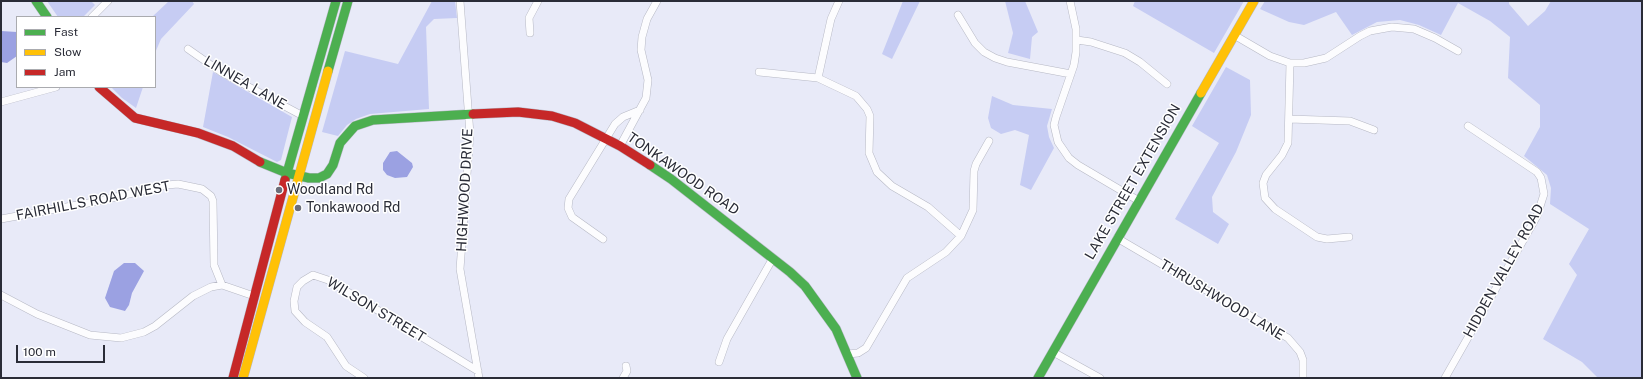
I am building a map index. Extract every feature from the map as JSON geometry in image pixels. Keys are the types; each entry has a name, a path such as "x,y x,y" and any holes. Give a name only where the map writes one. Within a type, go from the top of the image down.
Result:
{"street":[{"path":"36,1 46,16"},
{"path":"93,16 108,1"},
{"path":"233,378 287,173 336,1"},
{"path":"243,378 348,1"},
{"name":"HIGHWOOD DRIVE","path":"460,1 470,152 460,269 478,374"},
{"path":"530,33 529,18 538,1"},
{"path":"620,146 646,98 648,87 641,50 642,37 645,24 658,1"},
{"path":"818,78 831,19 840,1"},
{"path":"1070,1 1077,40 1074,65 1054,124 1058,142 1069,158 1078,165 1138,201"},
{"name":"LAKE STREET EXTENSION","path":"1038,378 1138,201 1254,1"},
{"path":"958,15 975,43 984,52 995,58 1007,62 1071,74"},
{"path":"1234,35 1270,56 1290,63 1304,63 1326,58 1360,36 1376,30 1392,27 1414,29 1425,33 1458,51"},
{"path":"1077,40 1091,42 1125,53 1140,62 1167,84"},
{"name":"LINNEA LANE","path":"188,49 221,72 303,116"},
{"path":"1290,63 1288,144 1282,155 1266,175 1263,183 1265,198 1275,209 1316,237 1327,239 1349,237"},
{"path":"759,72 818,78 856,96 867,109 871,125 869,153 872,163 884,179 928,207 961,236"},
{"path":"1,102 52,88"},
{"name":"TONKAWOOD ROAD","path":"100,88 112,100 135,118 198,133 233,146 262,163 287,173 315,179 327,174 333,165 344,138 350,130 360,123 372,120 518,112 546,115 575,123 620,146 671,179 774,258 805,286 836,329 857,378"},
{"path":"603,239 572,217 569,213 567,203 605,138 618,120 640,110"},
{"path":"1289,119 1350,121 1374,130"},
{"name":"HIDDEN VALLEY ROAD","path":"1445,378 1537,216 1544,194 1541,178 1537,172 1468,126"},
{"path":"848,354 858,353 866,348 907,278 946,252 961,236 973,210 974,171 976,164 989,141"},
{"name":"FAIRHILLS ROAD WEST","path":"1,219 99,201 167,185 178,184 202,189 211,196 213,201 214,265 222,285"},
{"name":"THRUSHWOOD LANE","path":"1117,238 1288,338 1300,352 1303,360 1303,378"},
{"path":"719,362 730,332 774,258"},
{"name":"WILSON STREET","path":"363,378 346,366 327,337 305,322 295,311 294,301 297,287 303,280 313,275 328,280 478,374"},
{"path":"1,295 37,314 90,335 121,338 149,329 202,291 222,285 254,296"},
{"path":"1053,352 1100,378"},
{"path":"623,378 627,371 626,366"}],"shaded area":[{"path":"47,1 91,1 95,5 84,16 57,16"},
{"path":"169,1 192,1 194,4 161,39 156,51 156,16 153,16"},
{"path":"432,1 455,1 457,18 434,19 426,27 429,109 370,114 356,119 347,125 338,136 322,132 345,51 398,64"},
{"path":"903,1 920,1 892,59 882,54"},
{"path":"1005,1 1025,1 1038,32 1032,37 1030,59 1008,53 1013,33"},
{"path":"1135,1 1244,1 1214,53 1133,6"},
{"path":"1265,1 1509,1 1509,4 1528,26 1545,11 1551,1 1642,1 1642,378 1598,378 1582,362 1543,339 1577,275 1569,264 1589,229 1550,204 1551,188 1547,175 1524,156 1540,127 1540,105 1508,78 1510,37 1490,21 1458,3 1441,35 1419,25 1400,20 1377,22 1352,35 1336,12 1304,25 1289,22 1260,9"},
{"path":"1226,67 1250,80 1251,115 1236,152 1212,197 1213,212 1229,224 1218,244 1175,219 1219,143 1192,126"},
{"path":"213,72 292,117 281,160 277,162 228,137 203,127"},
{"path":"112,88 143,88 136,108 122,98"},
{"path":"992,96 1013,105 1052,109 1047,126 1049,137 1054,148 1031,190 1020,185 1029,135 1015,130 1001,134 991,128 988,118"}],"water":[{"path":"1,31 16,32 16,57 7,63 1,62"},
{"path":"397,151 412,163 413,167 407,177 395,178 387,175 383,170 383,163 390,152"},
{"path":"124,263 135,263 144,271 132,293 129,305 125,311 110,307 105,298 114,271"}],"traffic: fast":[{"path":"36,1 46,16"},
{"path":"285,180 336,1"},
{"path":"328,71 348,1"},
{"path":"1038,378 1201,93"},
{"path":"260,162 287,173 309,178 319,178 327,174 333,165 340,143 355,126 373,120 473,114"},
{"path":"650,165 671,179 790,272 805,286 836,329 857,378"}],"traffic: slow":[{"path":"1201,93 1254,1"},
{"path":"243,378 328,71"}],"traffic: jam":[{"path":"100,88 135,118 198,133 233,146 260,162"},
{"path":"473,114 518,112 552,116 575,123 620,146 650,165"},
{"path":"233,378 285,180"}],"place":[{"name":"Woodland Rd","path":"279,190"},
{"name":"Tonkawood Rd","path":"298,208"}]}
